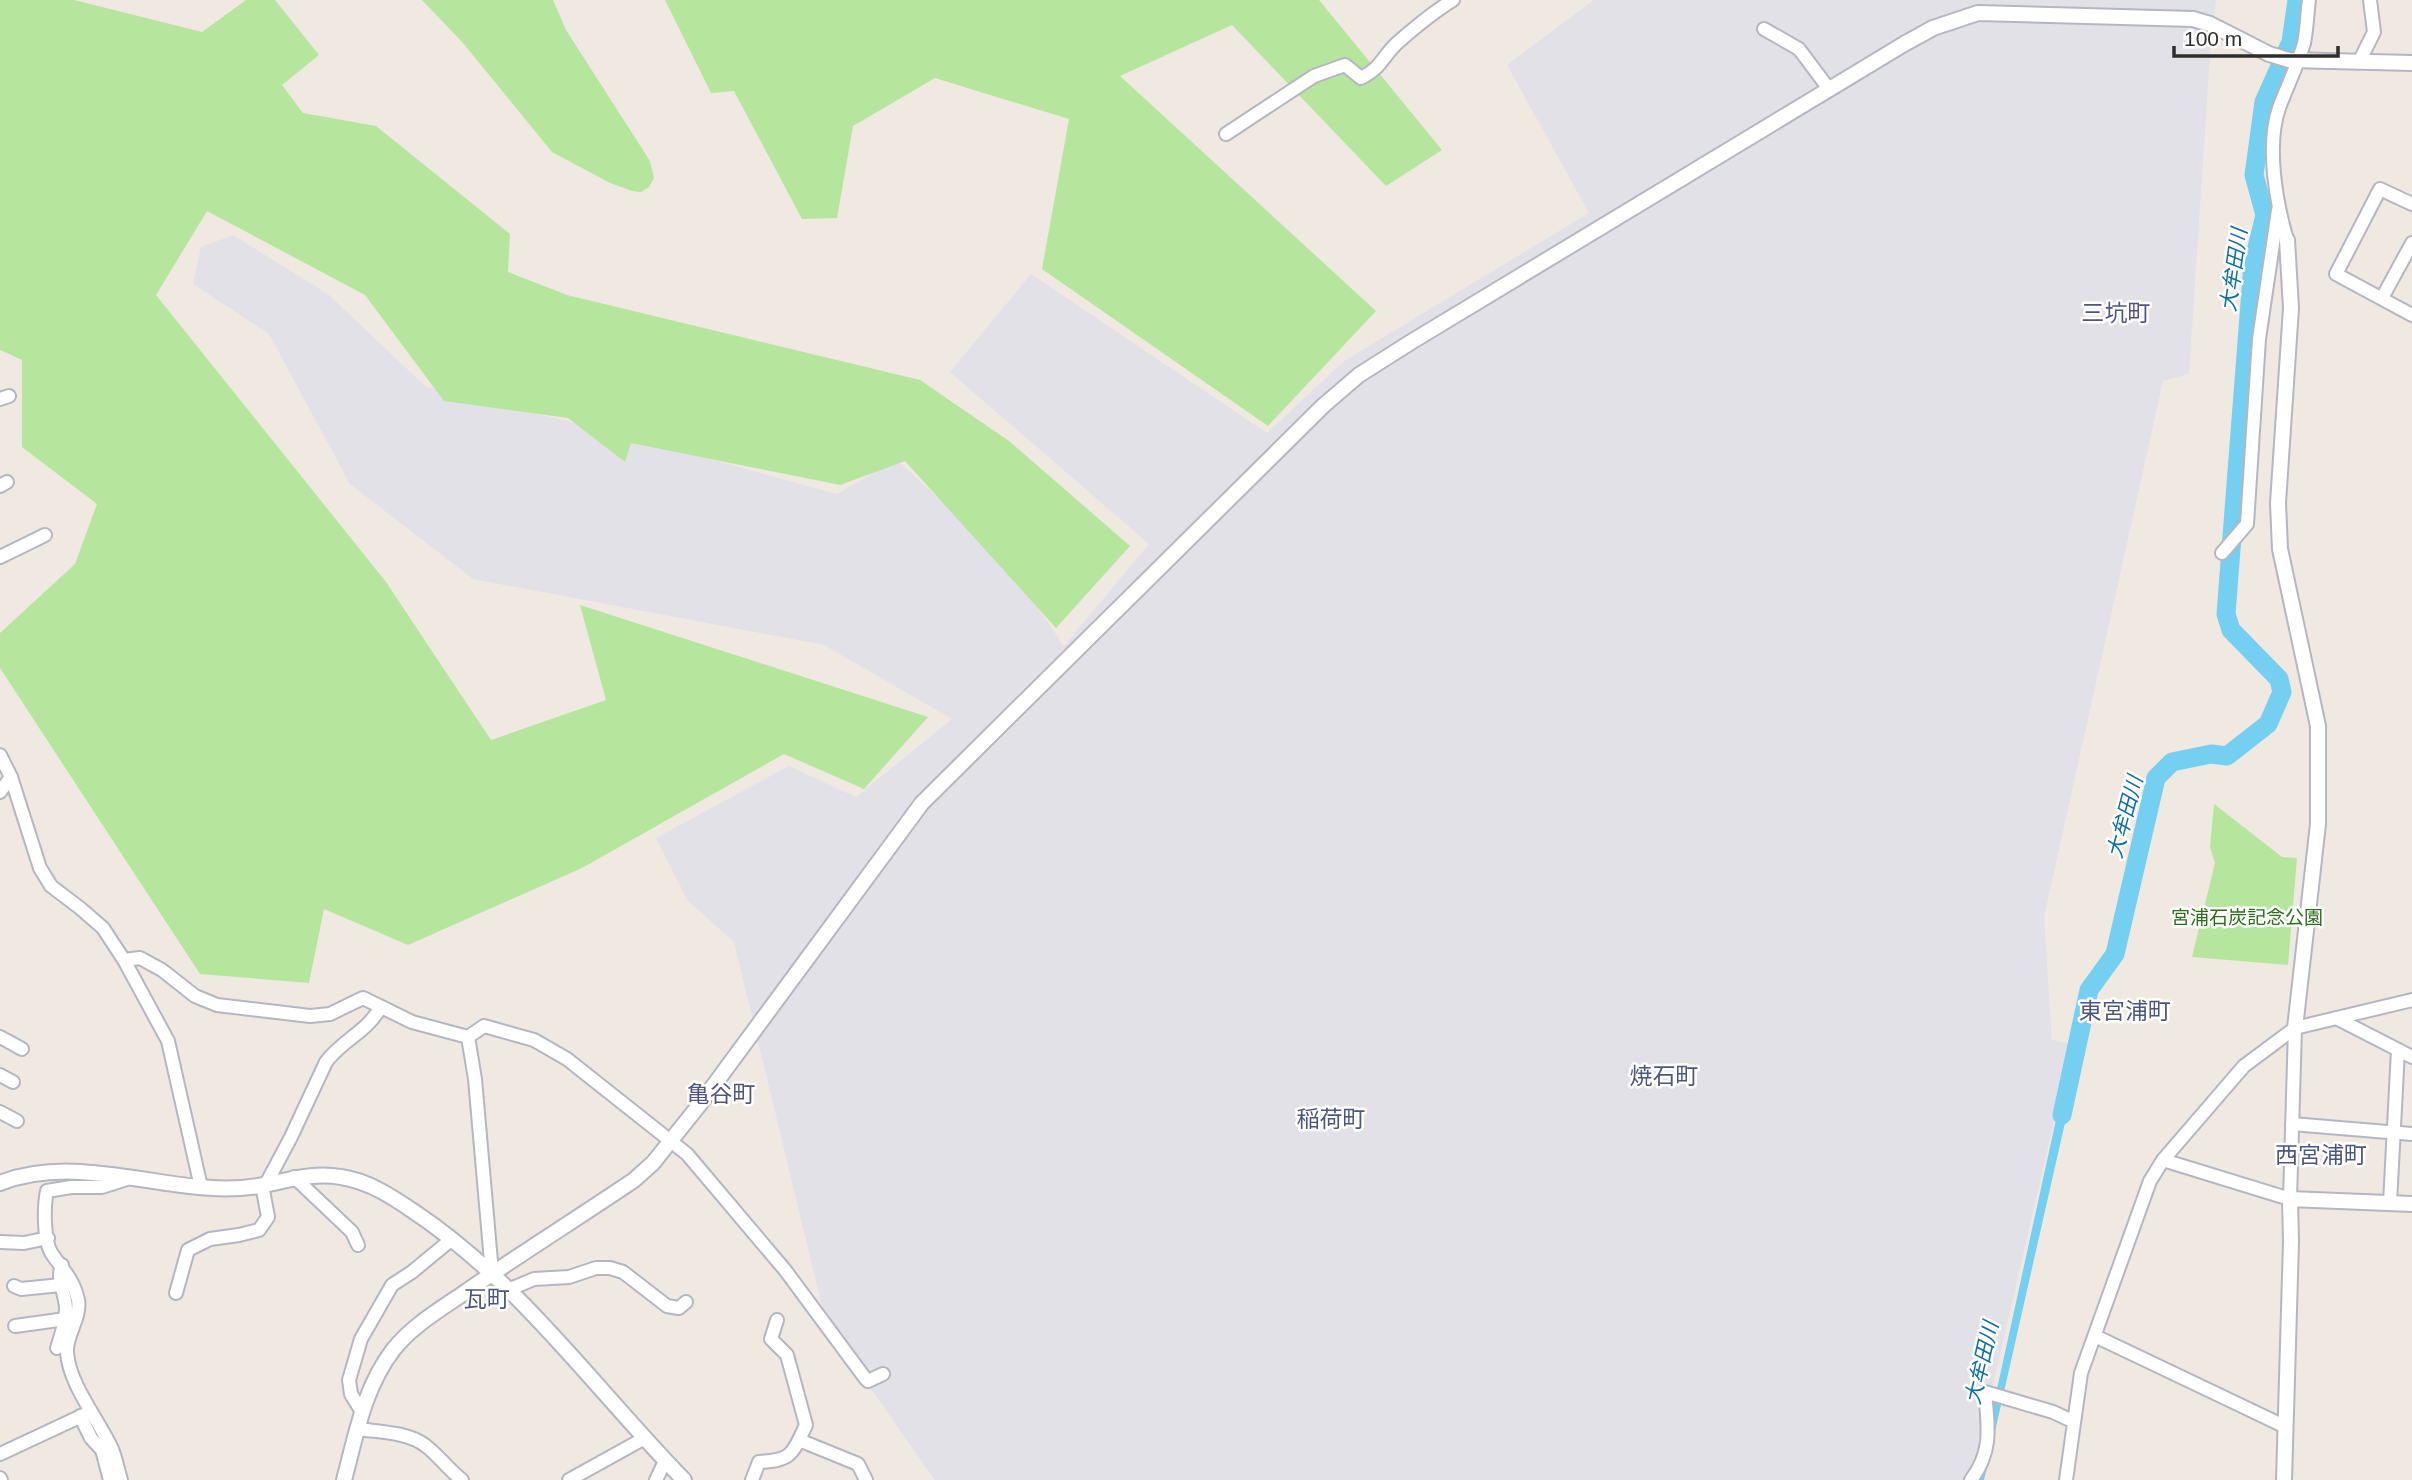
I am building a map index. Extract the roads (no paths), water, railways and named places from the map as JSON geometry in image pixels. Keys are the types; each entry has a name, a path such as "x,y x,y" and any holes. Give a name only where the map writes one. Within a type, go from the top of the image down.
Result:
{"street":[{"path":"1226,134 1314,76 1345,65 1360,78 1377,69 1393,47 1431,13 1453,0"},
{"path":"2284,1480 2295,1028 2318,824 2318,726 2280,549 2278,503 2291,308 2287,240 2278,210 2273,143 2279,108 2304,42 2309,0"},
{"path":"2360,62 2374,32 2370,0"},
{"path":"344,1480 362,1412 379,1372 403,1339 492,1273 634,1180 653,1163 796,977 922,803 1340,390 1411,342 1829,89 1933,28 1978,13 2193,19 2210,24 2269,54 2297,61 2412,63"},
{"path":"1764,29 1799,50 1829,89"},
{"path":"2412,204 2380,189 2336,274 2412,315"},
{"path":"2222,553 2247,524 2259,339 2278,210"},
{"path":"2382,298 2412,243"},
{"path":"0,557 46,535"},
{"path":"0,755 12,777 40,868 51,886 103,928 124,960 168,1041 201,1187"},
{"path":"0,792 12,777"},
{"path":"124,960 140,958 162,970 195,996 217,1005 310,1016 330,1014 363,998 412,1021 468,1037"},
{"path":"2066,1480 2081,1373 2150,1181 2163,1160 2244,1066 2295,1028 2412,1000"},
{"path":"176,1293 188,1250 210,1238 259,1230 268,1217 264,1184 291,1138 326,1062 333,1052 371,1024 381,1007"},
{"path":"2336,1018 2412,1057"},
{"path":"468,1037 484,1026 534,1040 567,1059 672,1141 687,1154 754,1232 864,1378 868,1381 883,1374"},
{"path":"0,1037 22,1049"},
{"path":"468,1037 475,1079 492,1273"},
{"path":"2389,1203 2398,1050"},
{"path":"0,1075 13,1082"},
{"path":"0,1112 17,1121"},
{"path":"2292,1124 2412,1134"},
{"path":"2163,1160 2290,1199 2412,1204"},
{"path":"0,1183 23,1174 56,1170 201,1187 229,1188 312,1175 364,1182 390,1196 452,1239 492,1273 643,1439 684,1480"},
{"path":"294,1177 352,1232 358,1245"},
{"path":"110,1480 102,1450 91,1438 71,1368 67,1350 78,1315 78,1301 72,1279 50,1251 44,1206 47,1191 71,1187 102,1187 130,1178"},
{"path":"0,1242 24,1243 48,1238"},
{"path":"362,1412 351,1394 349,1380 361,1339 392,1285 452,1239"},
{"path":"57,1348 66,1319 66,1305 58,1273 62,1265"},
{"path":"508,1290 534,1279 569,1278 596,1268 610,1268 623,1272 667,1306 679,1308 686,1303"},
{"path":"14,1286 22,1289 61,1284"},
{"path":"15,1326 66,1319"},
{"path":"752,1480 759,1462 788,1457 806,1425 787,1355 771,1339 777,1320"},
{"path":"2095,1336 2286,1427"},
{"path":"1971,1480 1977,1473 1990,1441 1985,1392 2068,1419"},
{"path":"0,1454 85,1414"},
{"path":"85,1414 112,1449 121,1480"},
{"path":"358,1429 404,1436 426,1445 462,1480"},
{"path":"569,1480 643,1439"},
{"path":"799,1440 858,1464 866,1480"},
{"path":"656,1480 665,1461"}],"water":[{"path":"2074,1083 1984,1480 1975,1480 2061,1097"}],"waterway":[{"name":"大牟田川","path":"2062,1115 2089,990 2115,954 2156,778 2172,762 2211,754 2227,756 2268,724 2282,692 2279,679 2231,630 2226,614 2253,264 2265,215 2254,175 2264,102 2291,42 2297,0"}],"district":[{"name":"三坑町","path":"2116,313"},
{"name":"東宮浦町","path":"2125,1011"},
{"name":"焼石町","path":"1664,1076"},
{"name":"亀谷町","path":"721,1094"},
{"name":"稲荷町","path":"1331,1119"},
{"name":"西宮浦町","path":"2321,1155"},
{"name":"瓦町","path":"487,1299"}],"park label":[{"name":"宮浦石炭記念公園","path":"2247,917"}]}
